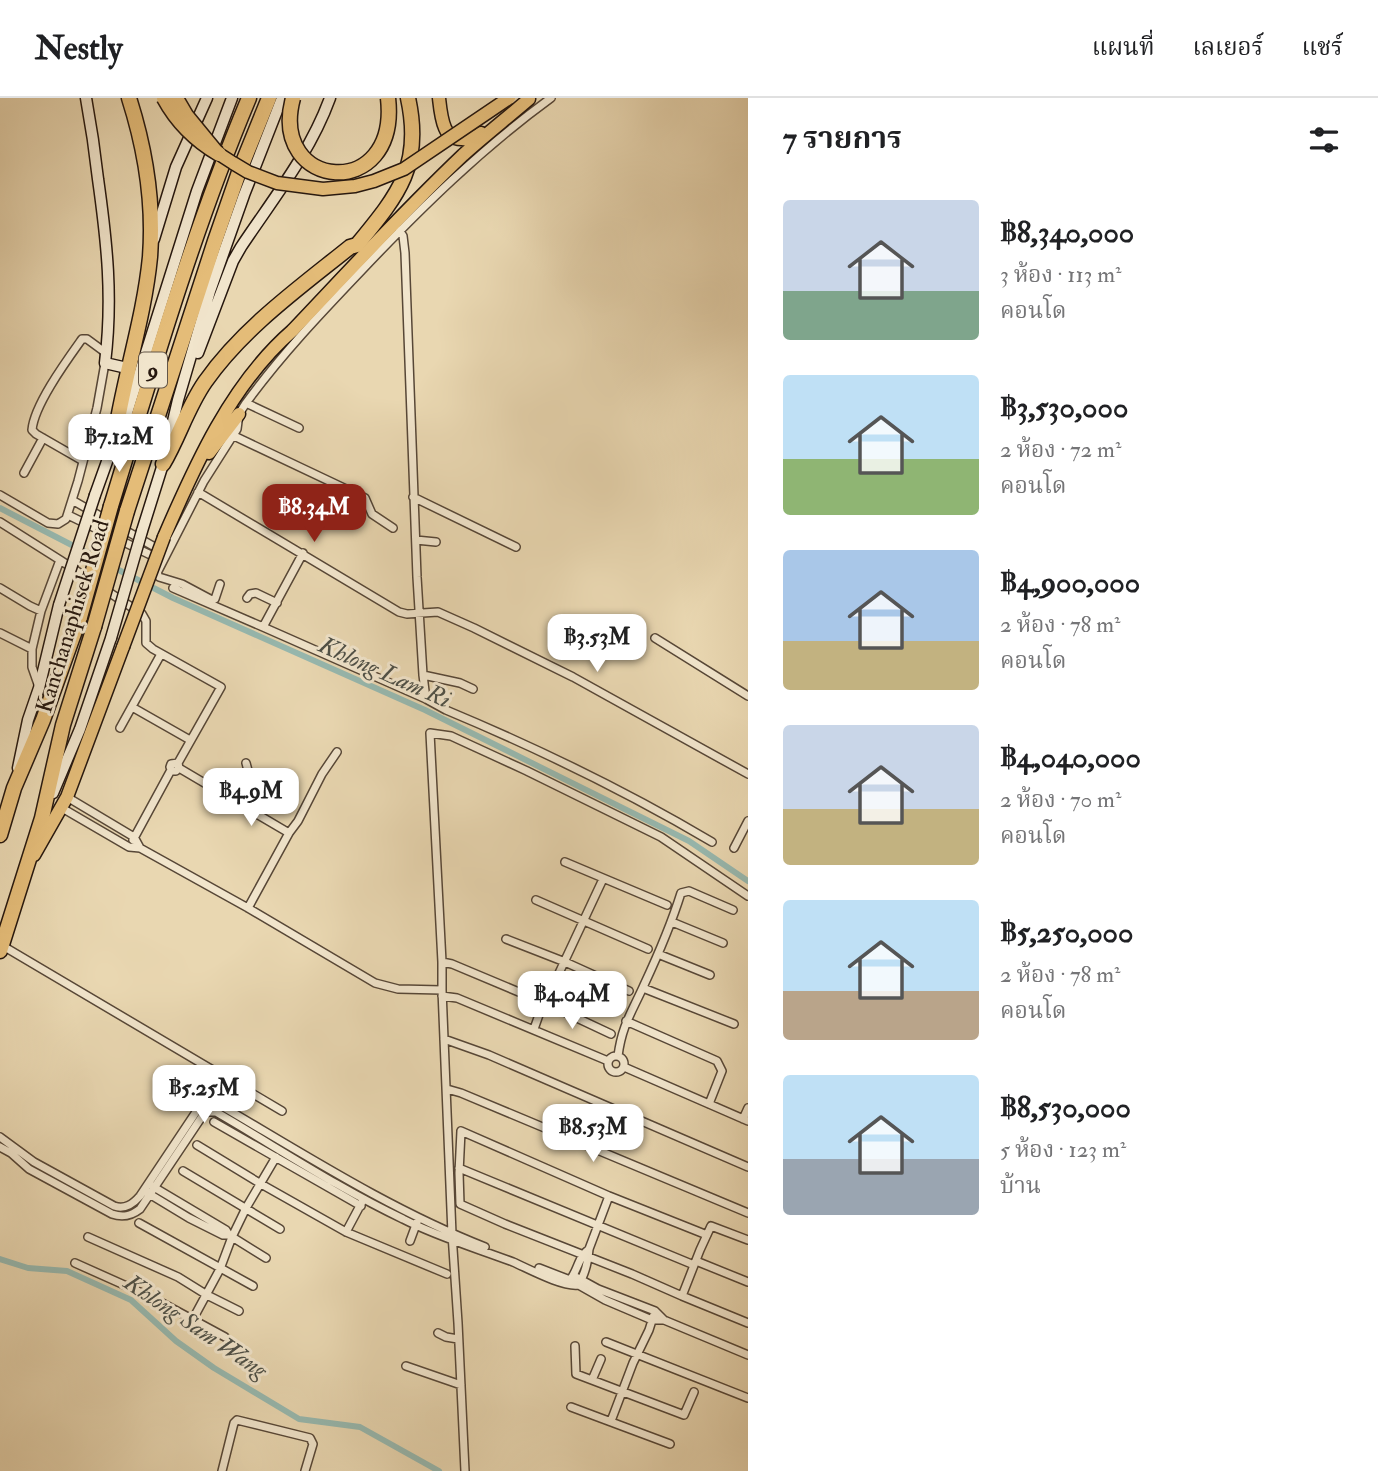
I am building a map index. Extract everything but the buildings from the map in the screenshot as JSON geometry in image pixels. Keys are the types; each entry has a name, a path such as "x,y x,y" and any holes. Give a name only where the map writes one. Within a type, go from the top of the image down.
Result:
{"highway":[{"path":"114,442 150,256 147,174 129,98"},
{"path":"164,98 189,132 219,154"},
{"name":"Kanchanaphisek Road","path":"0,835 14,788 43,720 80,617 169,316 190,233 214,185 249,98"},
{"name":"Kanchanaphisek Road","path":"1,948 42,818 63,725 127,511 221,243 239,172 269,98"},
{"path":"293,98 289,128 295,146 310,164 332,173 353,171 363,166 381,148 388,128 388,98"},
{"path":"163,464 176,442 192,402 219,363 277,306 350,247 357,245 388,207 399,190 412,153 413,131 408,98"}],"main road":[{"path":"86,98 109,268 110,309 106,358 127,368"},
{"path":"177,98 187,115 219,154 248,172 277,183 323,189 355,186 404,169 509,98"},
{"path":"150,256 176,167 207,98"},
{"path":"14,788 28,720 94,495 190,233 213,147 232,98"},
{"path":"42,818 80,729 111,638 163,464 221,243 282,98"},
{"path":"186,377 201,347 240,247 305,151 330,98"},
{"path":"439,98 446,130 453,136 466,139 477,136 530,99"},
{"path":"278,343 437,181 530,99"},
{"path":"28,865 64,802 164,537 188,481 221,420 249,378 298,315 334,278 354,253 357,245"},
{"path":"188,481 243,408"}],"street":[{"path":"220,584 215,599 212,600 182,584 157,576 198,492 233,435 243,408 298,338 400,230 474,159 551,98"},
{"path":"400,230 405,253 414,497 420,540 426,699"},
{"path":"0,495 48,523 63,522 68,515 83,461 100,393 106,358 87,339 80,341 52,384 37,413 33,430 83,461"},
{"path":"243,408 299,428"},
{"path":"75,424 90,432"},
{"path":"233,435 365,498 372,514 393,528"},
{"path":"24,473 43,438"},
{"path":"198,492 400,612 438,612 474,628 572,677 748,774"},
{"path":"414,497 516,547"},
{"path":"72,500 165,557"},
{"path":"68,515 165,557"},
{"path":"0,522 142,614 146,621 146,643 221,687 129,847"},
{"path":"420,540 436,542"},
{"path":"263,627 303,553"},
{"path":"39,688 32,667 32,649 55,557"},
{"path":"0,588 41,611"},
{"path":"173,588 570,765 665,814 712,842"},
{"path":"247,598 256,593 277,603"},
{"path":"0,633 32,649"},
{"path":"655,638 748,696"},
{"path":"120,727 161,653"},
{"path":"423,675 460,683 473,690"},
{"path":"132,707 190,740"},
{"path":"465,1471 430,733 451,736 638,826 661,838 748,896"},
{"path":"248,908 322,774 337,752"},
{"path":"237,803 249,781 246,763"},
{"path":"176,767 289,833"},
{"path":"64,802 106,820 134,836 140,848"},
{"path":"64,802 100,831 129,847 140,848 375,983 398,989 442,993 457,998 608,1061"},
{"path":"100,831 106,820"},
{"path":"734,848 748,821"},
{"path":"565,862 667,905"},
{"path":"534,1029 541,1006 565,962 603,878"},
{"path":"618,1056 626,1021 672,922 681,894 689,891 733,910"},
{"path":"536,900 648,949"},
{"path":"672,922 723,943"},
{"path":"506,939 629,991"},
{"path":"1,948 282,1111"},
{"path":"658,954 710,975"},
{"path":"442,962 545,1003 611,1034"},
{"path":"643,988 734,1024"},
{"path":"626,1021 717,1061 722,1071 709,1104"},
{"path":"443,1039 489,1055 748,1167"},
{"path":"612,1056 618,1056 624,1060 624,1067 615,1072 609,1068 608,1061 612,1056"},
{"path":"624,1067 746,1120 748,1108"},
{"path":"447,1089 748,1213"},
{"path":"0,1137 41,1170 119,1208 135,1202 149,1189 198,1109 210,1102 220,1105 280,1150 364,1199 482,1251 570,1285 580,1282"},
{"path":"214,1122 280,1150 364,1199"},
{"path":"707,1235 461,1131 460,1205 586,1253 748,1323"},
{"path":"197,1145 346,1232 447,1273"},
{"path":"0,1147 12,1153 29,1169 41,1170"},
{"path":"193,1319 220,1269 230,1236 280,1150"},
{"path":"459,1168 598,1226 748,1282"},
{"path":"183,1171 280,1228"},
{"path":"149,1189 226,1230 230,1236 266,1258"},
{"path":"572,1278 586,1253 610,1196"},
{"path":"346,1232 364,1199"},
{"path":"410,1241 417,1222"},
{"path":"139,1223 253,1286"},
{"path":"682,1296 709,1228 715,1226 748,1240"},
{"path":"89,1237 178,1276 239,1311"},
{"path":"452,1238 572,1278 652,1320 664,1320"},
{"path":"580,1282 586,1253"},
{"path":"75,1263 151,1297 225,1337"},
{"path":"597,1292 655,1311 664,1320 748,1355"},
{"path":"611,1421 655,1311"},
{"path":"438,1333 458,1339"},
{"path":"606,1342 748,1398"},
{"path":"575,1346 576,1374 622,1392 684,1415 694,1392"},
{"path":"592,1380 601,1359"},
{"path":"406,1366 461,1385"},
{"path":"571,1407 670,1444"},
{"path":"222,1471 237,1420 310,1438 313,1444 306,1471"}],"waterway":[{"name":"Khlong Lam Ri","path":"0,508 95,557"},
{"name":"Khlong Lam Ri","path":"111,566 173,598 425,710 689,841 748,881"},
{"name":"Khlong Sam Wang","path":"0,1259 28,1268 67,1271 131,1300 176,1341 214,1368 299,1419 360,1427 439,1471"}]}
